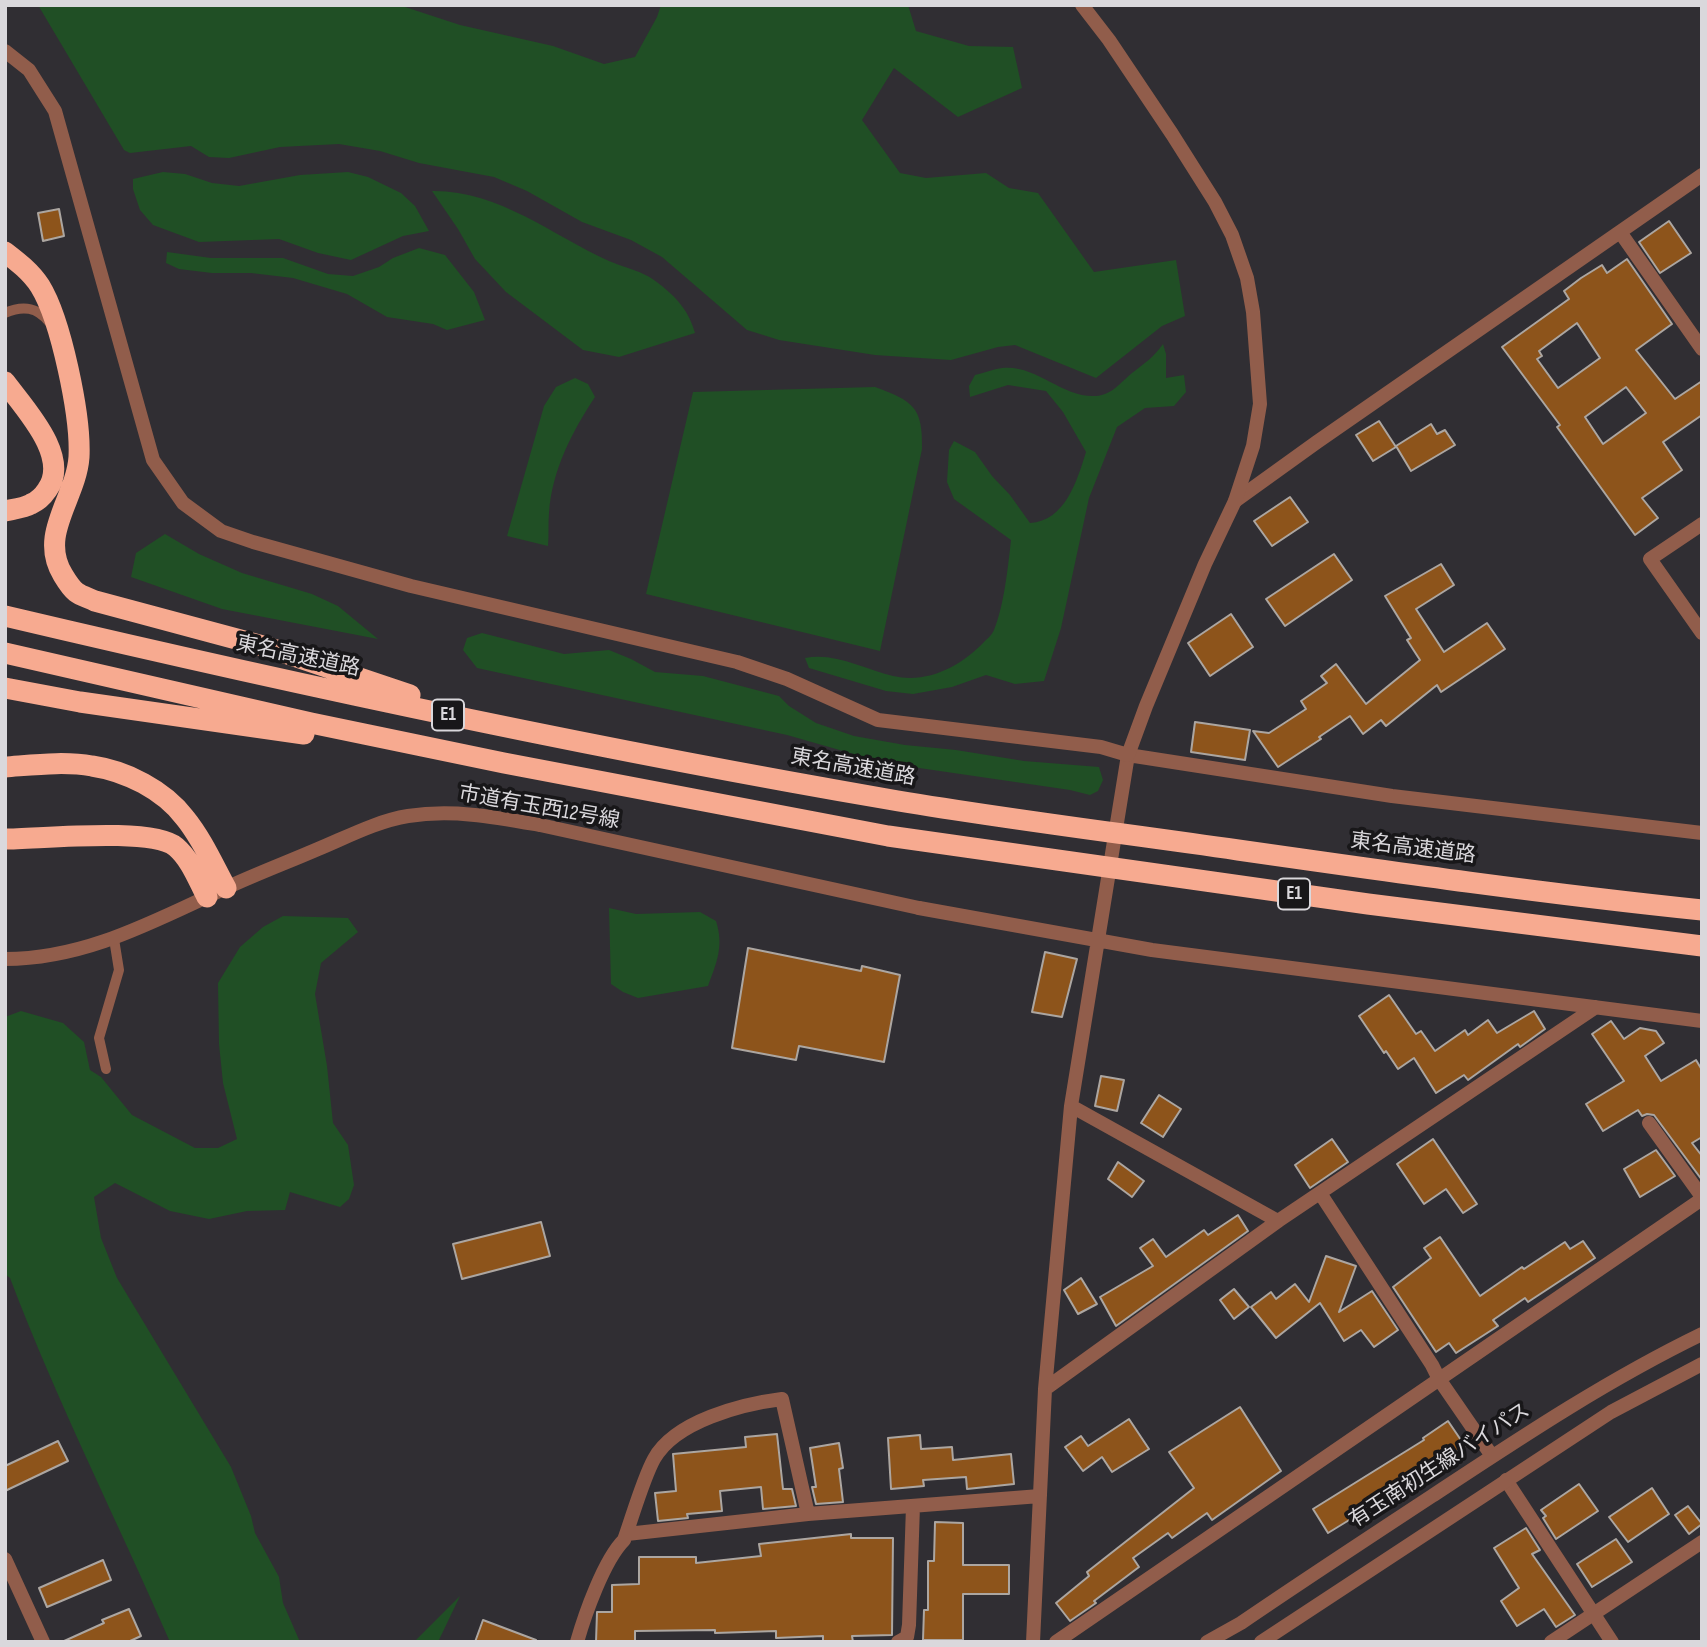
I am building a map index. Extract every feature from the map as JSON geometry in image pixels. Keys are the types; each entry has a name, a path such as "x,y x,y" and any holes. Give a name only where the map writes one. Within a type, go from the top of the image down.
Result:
{"highway":[{"path":"5,252 33,276 41,288 58,333 72,395 79,459 53,543 56,563 75,592 95,601 270,648 511,728"},
{"path":"5,382 50,446 55,473 42,497 31,504 5,511"},
{"name":"東名高速道路","path":"5,616 225,667 511,728 761,777 894,800 1370,869 1702,910"},
{"name":"E1","path":"5,653 271,714 504,763 888,836 1354,902 1702,946"},
{"path":"5,688 80,702 504,763"},
{"path":"5,767 91,765 118,772 164,796 184,816 198,836 226,888"},
{"path":"5,839 129,836 174,844 185,855 207,897"}],"street":[{"path":"1033,1642 1045,1389 1070,1106 1126,760 1146,706 1234,501 1253,446 1261,404 1253,312 1240,255 1215,202 1109,40 1082,5"},
{"path":"5,51 29,70 55,111 153,460 183,503 221,531 282,551 411,586 737,662 787,679 878,720 1101,747 1126,760 1392,796 1702,833"},
{"path":"1234,501 1702,175"},
{"path":"1620,232 1702,349"},
{"path":"1702,524 1650,559 1702,633"},
{"name":"市道有玉西12号線","path":"5,959 37,959 66,954 114,939 382,822 435,813 462,813 540,825 919,908 1152,950 1702,1021"},
{"path":"1045,1389 1278,1221 1596,1007"},
{"path":"1070,1106 1278,1221"},
{"path":"1056,1642 1702,1198 1649,1122"},
{"path":"1320,1193 1425,1353 1439,1379 1492,1456"},
{"name":"有玉南初生線バイパス","path":"1207,1642 1241,1623 1598,1389 1650,1359 1702,1334"},
{"path":"1261,1642 1611,1412 1702,1364"},
{"path":"577,1642 593,1598 617,1548 624,1540 654,1458 676,1436 708,1418 764,1401 782,1399 808,1514"},
{"path":"1506,1480 1612,1642"},
{"path":"626,1534 808,1514 1040,1496"},
{"path":"898,1642 907,1637 909,1625 913,1506"},
{"path":"1551,1642 1702,1542"},
{"path":"5,1559 43,1642"}],"lane":[{"path":"5,313 27,307 37,310 58,333"},
{"path":"106,1069 99,1038 119,970 114,939"}],"green space":[{"path":"38,5 399,5 460,25 553,46 604,64 635,57 661,5 908,5 916,31 969,46 1013,47 1022,88 958,117 894,68 862,120 900,173 926,178 986,173 1009,188 1038,193 1094,272 1176,260 1185,316 1162,326 1096,378 1015,345 951,360 875,355 779,340 747,330 662,257 631,240 582,222 527,191 494,177 339,144 280,147 229,158 209,157 191,146 130,153 124,150"},
{"path":"163,172 239,186 300,175 348,172 368,177 401,193 415,206 429,231 403,236 351,260 318,253 279,239 199,242 153,225 140,210 133,189 133,179"},
{"path":"432,191 456,193 502,206 609,261 649,277 678,301 690,319 695,333 619,357 583,350 506,292 475,259"},
{"path":"419,248 445,255 474,292 485,320 447,330 433,324 387,317 347,294 293,278 251,273 212,273 179,269 166,263 167,252 211,258 283,258 328,274 353,276"},
{"path":"1163,344 1166,354 1166,378 1184,375 1186,392 1174,406 1145,408 1117,427 1089,498 1061,628 1044,681 1015,684 986,675 952,687 913,694 886,691 809,668 805,658 827,657 893,676 906,678 931,675 965,659 993,632 1003,598 1011,540 954,499 947,482 949,450 954,441 975,452 1030,523 1042,521 1061,507 1074,487 1086,452 1063,412 1046,391 1008,385 970,397 969,386 975,375 1014,368 1072,392 1096,396 1116,388"},
{"path":"575,378 588,384 595,397 571,438 554,482 548,546 507,536 544,406 556,387"},
{"path":"875,387 899,397 913,407 918,415 922,435 922,449 880,651 646,594 693,392"},
{"path":"165,534 199,554 242,573 312,594 338,606 378,639 222,609 131,577 136,553"},
{"path":"482,633 564,654 609,650 655,672 703,676 779,696 789,706 816,723 854,736 1024,761 1099,767 1103,780 1098,791 1090,795 885,763 787,735 477,668 463,650 467,638"},
{"path":"609,908 636,914 700,912 716,921 719,946 708,986 638,998 611,984"},
{"path":"283,916 348,918 358,932 321,963 315,994 333,1123 348,1145 354,1185 349,1199 340,1207 290,1192 285,1210 247,1211 209,1219 170,1211 115,1183 94,1197 101,1238 117,1278 231,1467 255,1533 279,1577 283,1603 300,1642 170,1642 67,1415 10,1278 5,1274 5,1017 21,1011 63,1023 84,1042 90,1070 101,1077 132,1115 195,1148 218,1148 237,1139 223,1083 218,983 240,947 263,927"},
{"path":"460,1596 438,1642 414,1642"}],"building":[{"path":"59,209 64,236 43,241 38,213"},
{"path":"1669,221 1691,253 1660,273 1639,242"},
{"path":"1627,259 1672,324 1636,350 1675,399 1702,381 1702,415 1663,442 1682,470 1642,498 1658,518 1635,535 1557,427 1560,425 1502,347 1569,299 1564,291 1581,278 1602,265 1607,273","holes":["1577,323 1600,358 1558,388 1537,359 1542,356 1539,351","1626,387 1646,413 1603,444 1585,417"]},
{"path":"1379,421 1396,447 1373,461 1356,435"},
{"path":"1431,424 1437,434 1445,430 1455,445 1411,471 1396,446"},
{"path":"1290,497 1308,522 1272,546 1254,521"},
{"path":"1334,554 1352,580 1285,626 1266,599"},
{"path":"1441,564 1454,585 1416,609 1444,652 1487,623 1505,649 1441,692 1437,685 1386,726 1381,720 1363,734 1350,716 1278,767 1253,731 1269,733 1306,709 1301,701 1327,683 1321,676 1336,664 1366,704 1420,660 1407,640 1411,638 1385,596"},
{"path":"1231,614 1253,647 1210,676 1188,643"},
{"path":"1195,722 1250,730 1245,760 1191,752"},
{"path":"748,948 861,971 862,966 900,975 884,1062 799,1046 796,1060 732,1048"},
{"path":"1045,952 1077,959 1062,1017 1032,1012"},
{"path":"1389,995 1416,1034 1421,1031 1435,1051 1465,1030 1468,1035 1488,1020 1497,1033 1534,1011 1545,1029 1520,1047 1518,1044 1468,1080 1464,1075 1436,1093 1414,1058 1398,1069 1359,1016"},
{"path":"1611,1021 1624,1039 1640,1028 1656,1031 1664,1043 1645,1056 1661,1081 1696,1060 1702,1070 1702,1137 1692,1143 1702,1156 1702,1180 1654,1115 1642,1116 1638,1110 1603,1131 1586,1104 1624,1081 1592,1034"},
{"path":"1101,1076 1124,1080 1117,1111 1095,1106"},
{"path":"1159,1095 1181,1109 1163,1137 1141,1123"},
{"path":"1332,1139 1348,1162 1310,1188 1295,1165"},
{"path":"1433,1139 1477,1204 1463,1213 1446,1189 1424,1204 1397,1164"},
{"path":"1656,1150 1675,1176 1640,1197 1624,1169"},
{"path":"1118,1162 1144,1181 1132,1197 1108,1179"},
{"path":"1238,1215 1248,1231 1116,1326 1100,1297 1153,1266 1140,1248 1153,1239 1166,1257 1204,1230 1208,1235"},
{"path":"541,1222 550,1256 462,1279 453,1244"},
{"path":"1440,1237 1480,1296 1565,1242 1570,1249 1583,1241 1595,1258 1528,1302 1525,1298 1493,1320 1498,1326 1456,1353 1449,1343 1436,1352 1393,1287 1431,1258 1424,1248"},
{"path":"1326,1256 1356,1266 1339,1312 1372,1291 1398,1330 1374,1347 1361,1330 1344,1341 1320,1303 1276,1338 1251,1307 1271,1292 1276,1299 1295,1284 1309,1302"},
{"path":"1081,1278 1097,1304 1078,1314 1064,1290"},
{"path":"1234,1289 1249,1307 1234,1319 1220,1300"},
{"path":"1240,1407 1281,1471 1212,1520 1207,1513 1172,1538 1168,1533 1133,1558 1139,1567 1070,1621 1056,1603 1089,1576 1087,1572 1194,1488 1169,1452"},
{"path":"1129,1419 1149,1449 1112,1472 1102,1457 1083,1471 1065,1447 1081,1436 1088,1446"},
{"path":"1448,1421 1465,1446 1328,1533 1313,1509 1424,1440 1423,1438"},
{"path":"777,1434 783,1489 792,1489 796,1506 763,1509 761,1487 720,1491 722,1511 687,1514 688,1518 658,1521 655,1493 676,1491 673,1454 746,1447 745,1437"},
{"path":"920,1435 921,1449 952,1447 953,1460 1011,1454 1014,1484 967,1489 966,1477 923,1480 924,1486 891,1489 888,1438"},
{"path":"58,1441 68,1461 5,1491 5,1466"},
{"path":"839,1443 843,1468 839,1469 843,1502 816,1504 812,1487 816,1487 810,1448"},
{"path":"1579,1484 1598,1511 1556,1539 1541,1510"},
{"path":"1652,1488 1669,1514 1628,1542 1609,1517"},
{"path":"1688,1506 1702,1524 1689,1534 1675,1515"},
{"path":"935,1522 963,1523 963,1565 1009,1565 1009,1594 963,1594 963,1640 923,1640 924,1610 928,1610 928,1561 934,1561"},
{"path":"1526,1528 1540,1550 1532,1554 1575,1615 1556,1627 1544,1609 1517,1626 1501,1601 1519,1588 1494,1548"},
{"path":"851,1534 851,1538 893,1538 892,1635 852,1636 853,1642 823,1642 823,1636 776,1638 776,1631 635,1631 635,1642 596,1642 597,1612 612,1612 612,1585 639,1584 639,1557 696,1557 696,1563 761,1556 759,1544"},
{"path":"1616,1539 1632,1562 1592,1587 1577,1564"},
{"path":"103,1560 111,1580 47,1607 39,1588"},
{"path":"129,1609 141,1636 128,1642 62,1642 104,1623 102,1620"},
{"path":"483,1620 536,1640 536,1642 475,1642"}]}
